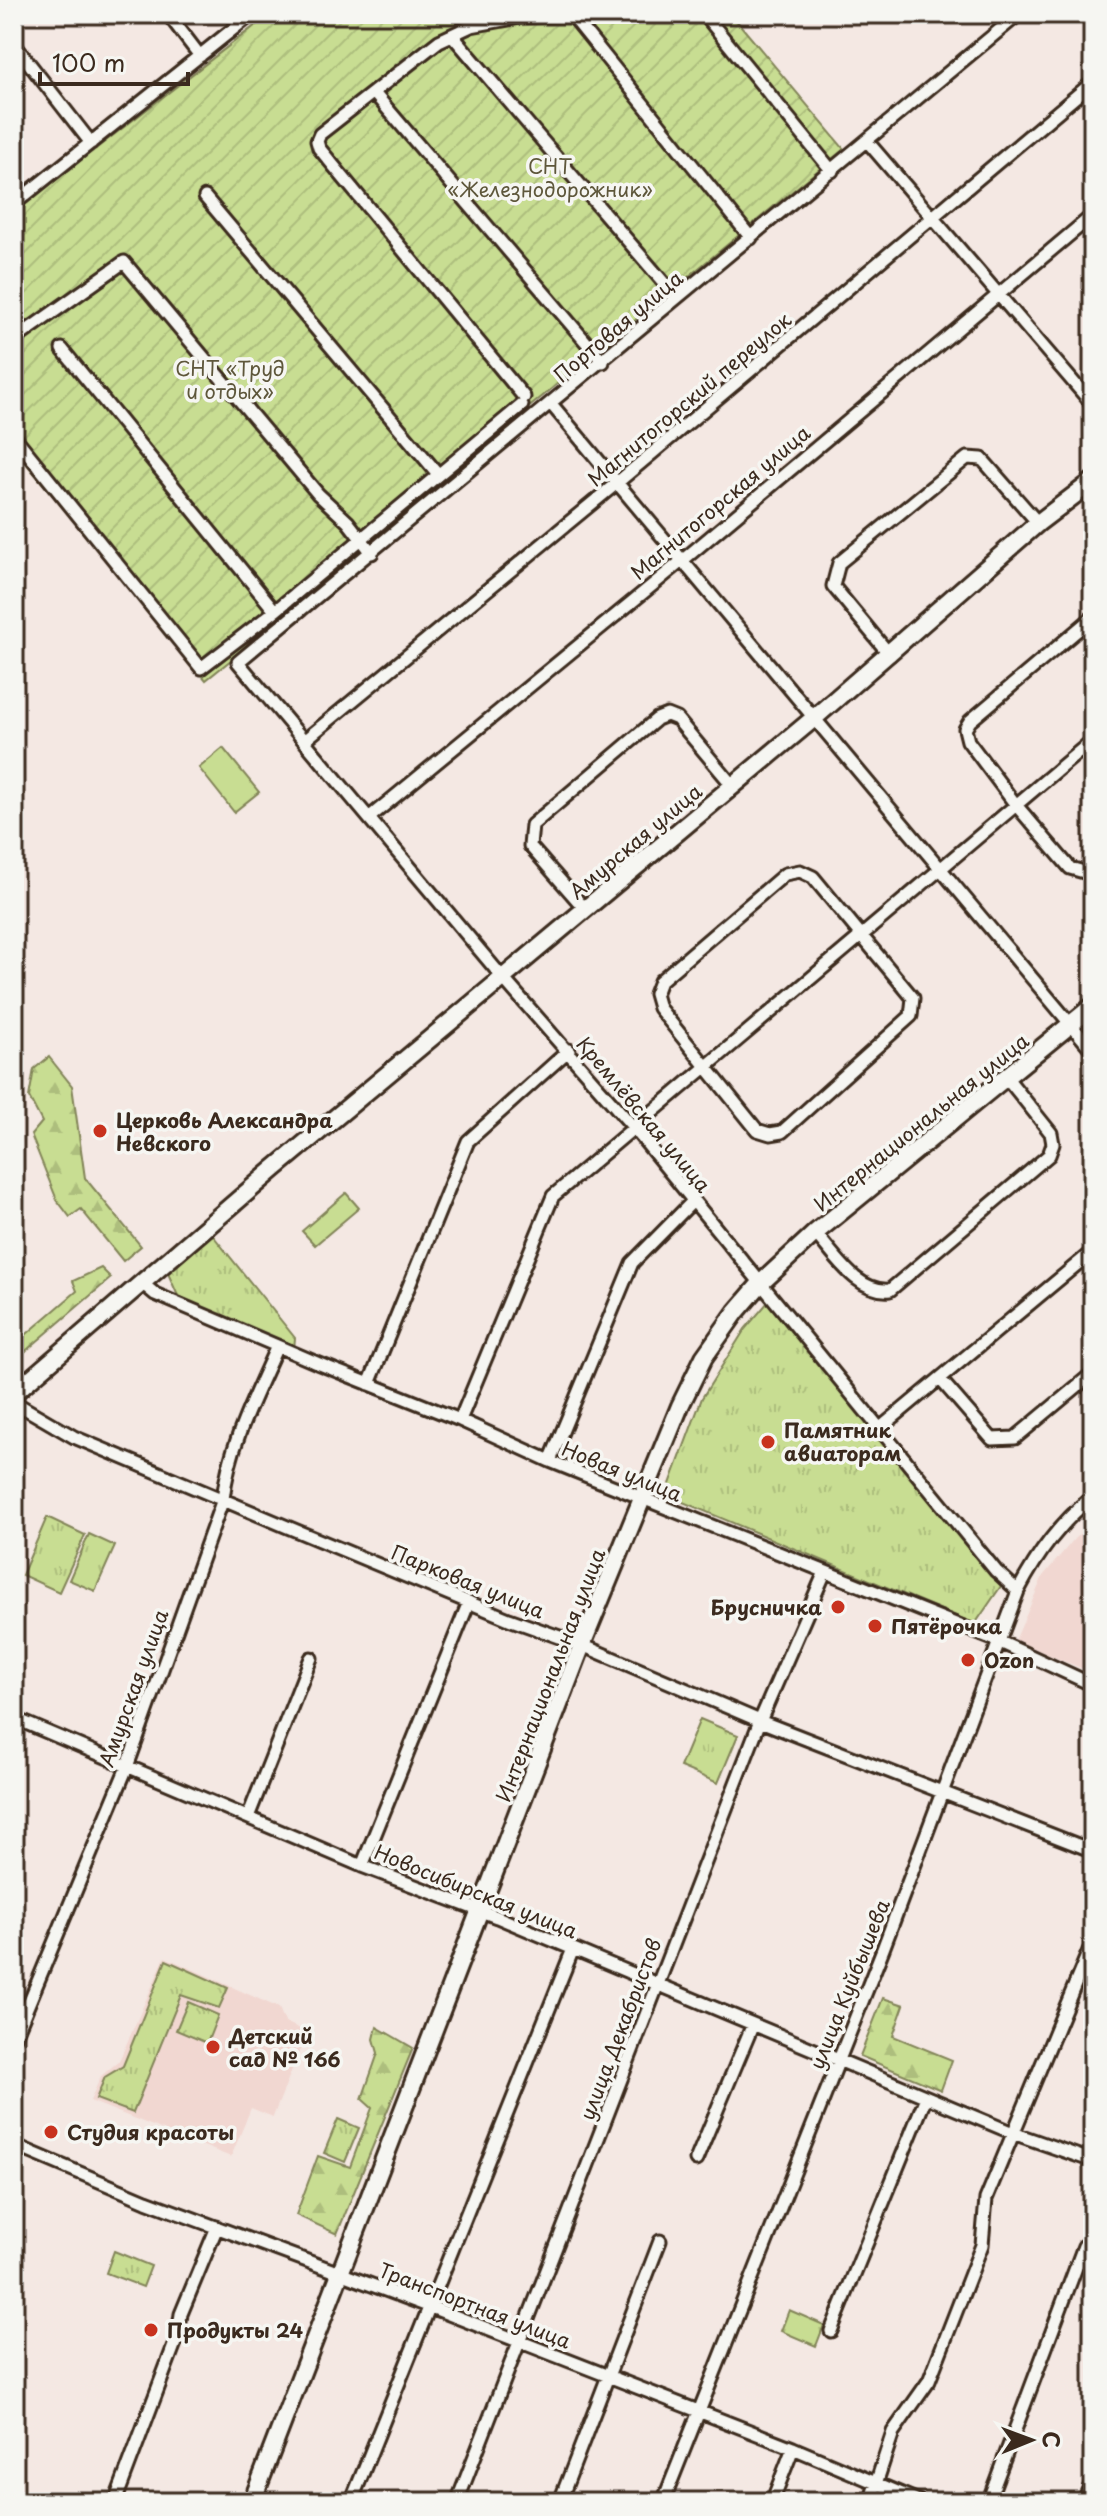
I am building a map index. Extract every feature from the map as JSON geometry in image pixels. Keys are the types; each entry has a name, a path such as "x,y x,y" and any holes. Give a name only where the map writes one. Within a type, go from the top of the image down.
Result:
{"street":[{"path":"168,14 200,56"},
{"path":"14,204 252,14"},
{"path":"14,436 201,668 275,611 523,401 319,148 317,141 320,134 439,41 471,26 520,17 568,14 751,238"},
{"path":"704,14 832,171"},
{"name":"Портовая улица","path":"238,662 552,405 1019,14"},
{"path":"452,35 664,283"},
{"path":"14,44 91,143"},
{"name":"Магнитогорский переулок","path":"305,740 618,482 1093,82"},
{"path":"374,93 603,362"},
{"path":"867,141 1093,405"},
{"path":"205,197 438,474"},
{"name":"Магнитогорская улица","path":"370,817 683,560 1093,215"},
{"path":"14,340 124,262 318,494 348,522 372,553"},
{"path":"62,349 275,611"},
{"path":"552,405 1093,1051"},
{"path":"890,655 833,586 839,563 967,458 982,459 1038,523"},
{"name":"Амурская улица","path":"142,1283 201,1230 890,655 1038,523 1093,481"},
{"path":"1093,617 970,721 965,729 968,741 1016,805 1070,868 1084,872 1093,870"},
{"name":"Кремлёвская улица","path":"238,662 503,978 569,1050 878,1430 996,1571 1018,1591"},
{"path":"585,909 530,846 532,825 657,719 667,715 677,719 733,786"},
{"path":"460,1420 553,1196 1093,740"},
{"path":"800,871 813,877 861,935 913,998 911,1016 782,1132 770,1134 757,1130 704,1068 659,1008 655,994 660,981 785,874 800,871"},
{"name":"Интернациональная улица","path":"252,2502 582,1645 680,1406 704,1357 760,1284 815,1233 1093,1006"},
{"path":"369,1384 468,1141 569,1050"},
{"path":"815,1233 862,1284 876,1291 890,1290 1049,1155 1053,1144 1051,1133 1007,1078"},
{"path":"550,1461 632,1263 693,1201"},
{"path":"878,1430 1093,1251"},
{"path":"14,1393 142,1283"},
{"name":"Новая улица","path":"142,1283 155,1294 277,1346 460,1420 550,1461 998,1641 1093,1685"},
{"name":"Амурская улица","path":"14,2039 127,1767 223,1499 226,1470 277,1346"},
{"path":"940,1379 992,1439 1004,1441 1015,1438 1093,1373"},
{"name":"Парковая улица","path":"14,1402 74,1437 469,1602 582,1645 760,1721 1093,1851"},
{"name":"улица Куйбышева","path":"663,2502 1018,1591 1037,1555 1068,1517 1093,1496"},
{"name":"улица Декабристов","path":"457,2502 760,1721 825,1572"},
{"path":"362,1866 469,1602"},
{"path":"248,1817 311,1658"},
{"name":"Новосибирская улица","path":"14,1718 362,1866 657,1983 1013,2133 1093,2161"},
{"path":"870,2502 893,2432 929,2381 982,2245 986,2199 1093,1941"},
{"path":"351,2502 573,1949"},
{"path":"696,2160 753,2024"},
{"path":"831,2331 926,2097"},
{"name":"Транспортная улица","path":"14,2145 146,2201 700,2411 921,2502"},
{"path":"115,2502 178,2335 181,2314 217,2227"},
{"path":"560,2501 660,2241"},
{"path":"988,2502 1084,2246"},
{"path":"772,2502 793,2448"},
{"path":"1083,2502 1093,2480"}],"shaded area":[{"path":"1093,1523 1093,1673 1015,1641 1043,1576 1075,1538"},
{"name":"Детский сад № 166","path":"165,1957 279,2008 285,2022 307,2032 273,2117 251,2108 231,2157 90,2101 101,2076 119,2061"}],"green space":[{"path":"270,14 731,14 844,149 527,409 417,510 206,680 14,449 14,212"},
{"path":"223,748 259,792 234,812 199,768"},
{"path":"49,1057 72,1086 85,1178 141,1246 123,1261 81,1209 70,1217 57,1200 31,1135 42,1122 29,1097 34,1069"},
{"path":"346,1193 359,1208 315,1245 302,1231"},
{"path":"211,1233 295,1338 294,1349 178,1296 167,1271"},
{"path":"101,1268 111,1278 14,1361 14,1345 77,1291 73,1281"},
{"path":"768,1302 1001,1586 975,1624 666,1495 702,1398 745,1329"},
{"path":"47,1517 85,1535 59,1592 22,1575"},
{"path":"89,1534 115,1546 95,1591 69,1580"},
{"path":"700,1719 738,1735 718,1783 680,1767"},
{"path":"166,1960 228,1988 219,2008 181,1995 133,2113 96,2099 105,2077 123,2066"},
{"path":"883,1998 904,2005 893,2036 952,2060 941,2090 860,2056"},
{"path":"188,2002 218,2015 207,2043 176,2030"},
{"path":"377,2027 413,2048 337,2234 296,2215 318,2156 350,2167 372,2108 362,2099 378,2053 374,2039"},
{"path":"338,2119 359,2128 345,2162 324,2153"},
{"path":"114,2251 151,2266 143,2287 106,2273"},
{"path":"789,2310 824,2325 816,2346 781,2331"}],"place":[{"name":"Церковь Александра Невского","path":"100,1131"},
{"name":"Памятник авиаторам","path":"768,1442"},
{"name":"Брусничка","path":"838,1607"},
{"name":"Пятёрочка","path":"875,1626"},
{"name":"Ozon","path":"968,1660"},
{"name":"Детский сад № 166","path":"213,2047"},
{"name":"Студия красоты","path":"51,2132"},
{"name":"Продукты 24","path":"151,2330"}],"park label":[{"name":"СНТ «Железнодорожник»","path":"550,178"},
{"name":"СНТ «Труд и отдых»","path":"230,380"}]}
